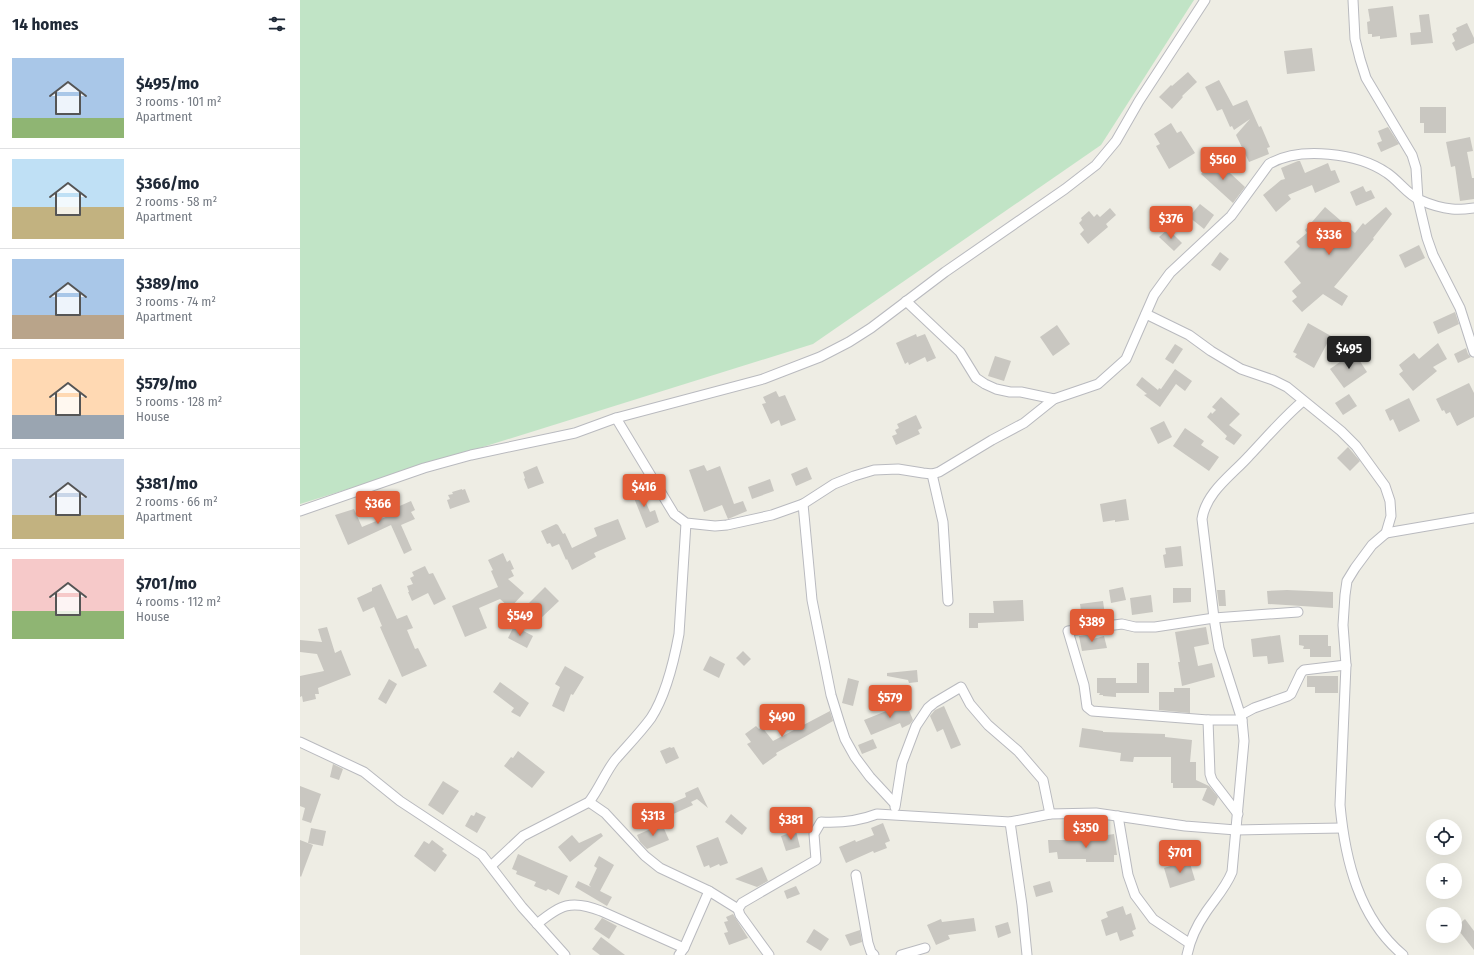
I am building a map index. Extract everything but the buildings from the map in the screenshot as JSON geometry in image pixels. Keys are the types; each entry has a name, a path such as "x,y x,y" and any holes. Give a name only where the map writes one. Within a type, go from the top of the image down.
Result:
{"street":[{"path":"300,511 424,468 471,455 575,433 616,418 763,378 799,366 849,342 871,328 952,267 1065,190 1096,165 1116,141 1139,101 1205,0"},
{"path":"1353,0 1355,39 1366,78 1412,155 1416,168 1418,200 1427,238 1433,255 1460,308 1474,352"},
{"path":"616,418 674,514 686,524 715,526 727,525 772,514 803,504 834,484 874,470 898,469 932,474 944,470 992,440 1024,423 1054,399 1098,384 1126,359 1154,296 1170,273 1231,216 1269,164 1277,160 1302,153 1324,154 1365,161 1387,173 1418,200 1452,209 1474,208"},
{"path":"906,301 960,352 976,378 985,384 996,389 1010,392 1021,392 1054,399"},
{"path":"1146,314 1189,335 1211,351 1241,369 1273,380 1287,387 1341,431 1356,446 1385,486 1390,501 1391,516 1386,533"},
{"path":"1187,955 1190,943 1205,913 1232,872 1244,741 1242,717 1220,648 1214,618 1202,519 1204,510 1223,481 1249,457 1292,410 1303,401"},
{"path":"932,474 943,522 948,601"},
{"path":"803,504 812,600 831,695 845,739 855,757 870,778 895,804"},
{"path":"1403,955 1393,946 1372,920 1358,891 1342,828 1340,805 1346,665 1344,625 1347,581 1372,545 1386,533 1474,518"},
{"path":"491,866 523,836 588,802 596,793 614,762 651,717 665,688 679,634 686,524"},
{"path":"1298,612 1214,618 1155,628 1135,627 1122,624 1068,631 1084,685 1087,706 1089,710 1092,711 1208,720 1242,717 1254,708 1291,694 1301,672 1304,670 1346,665"},
{"path":"893,814 902,763 916,726 928,708 961,688 970,704 988,725 1018,751 1043,780 1050,814"},
{"path":"1208,720 1210,774 1212,780 1238,814"},
{"path":"300,742 364,772 400,801 482,855 522,908 565,955"},
{"path":"588,802 605,813 645,856 660,868 709,891 738,909 740,915 769,955"},
{"path":"738,909 742,903 816,860 814,834 821,822 838,823 865,819 877,814 1010,822 1050,814 1096,813 1185,826 1236,830 1342,828"},
{"path":"1118,816 1128,875 1135,894 1153,919 1190,943"},
{"path":"1010,822 1022,905 1027,955"},
{"path":"856,875 868,943 871,952 874,955"},
{"path":"537,924 558,908 575,904 607,913 681,951 709,891"},
{"path":"901,955 925,948"}],"green space":[{"path":"300,0 1194,0 1101,145 813,344 300,504"}]}
